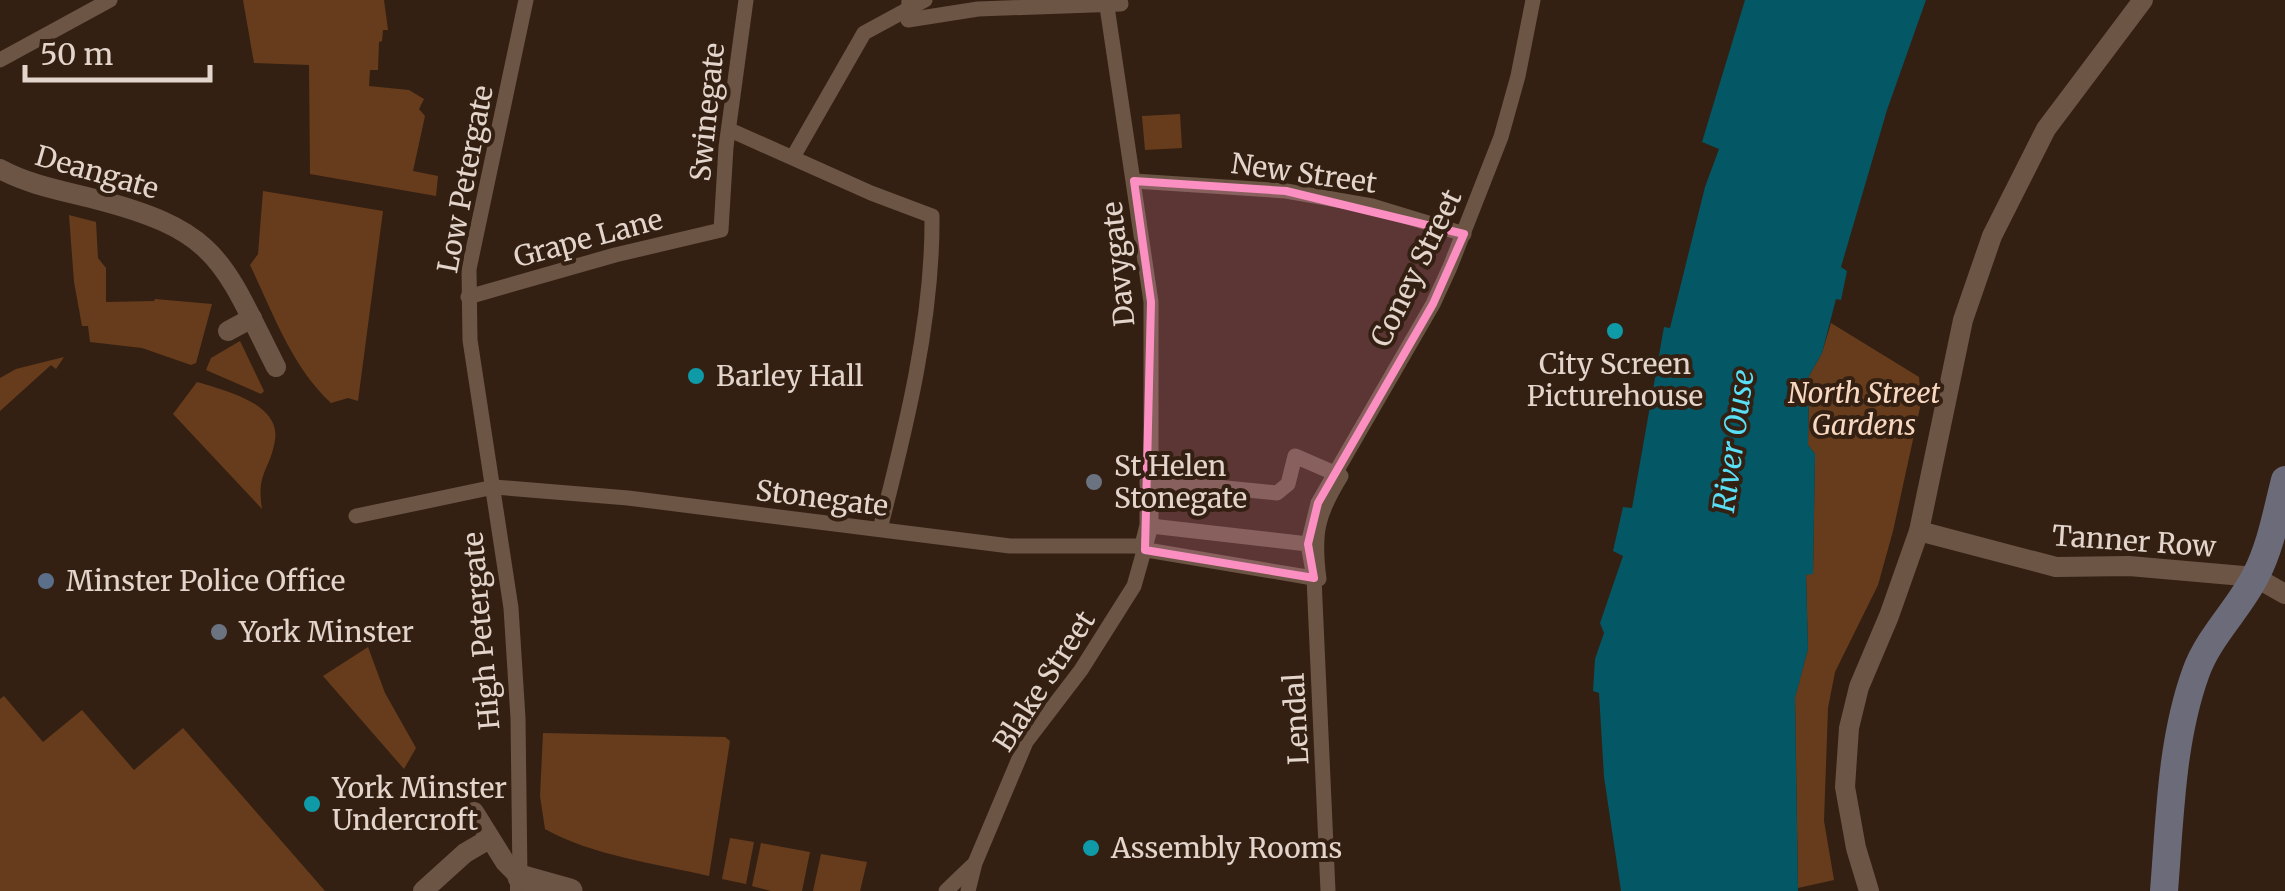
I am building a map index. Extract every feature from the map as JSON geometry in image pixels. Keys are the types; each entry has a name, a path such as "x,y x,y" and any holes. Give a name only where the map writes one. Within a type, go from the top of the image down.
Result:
{"main road":[{"path":"2164,891 2178,739 2196,671 2210,642 2255,577 2269,542 2285,480"}],"street":[{"path":"0,60 110,0"},
{"name":"Low Petergate","path":"494,487 470,340 469,269 526,0"},
{"name":"Swinegate","path":"721,230 746,0"},
{"path":"793,157 864,34 908,5 925,0"},
{"name":"Coney Street","path":"1308,544 1318,503 1433,304 1464,234 1501,137 1533,0"},
{"path":"1869,891 1856,848 1846,788 1849,728 1859,687 1919,532 1963,320 1992,236 2046,128 2143,0"},
{"path":"908,5 908,20 978,9 1111,2"},
{"name":"Davygate","path":"1111,2 1152,302 1150,526"},
{"path":"730,130 932,216 933,261 915,374 880,529"},
{"name":"Deangate","path":"0,170 37,184 147,212 187,231 209,248 228,273 276,367"},
{"name":"New Street","path":"1134,181 1286,191 1372,206 1464,234"},
{"name":"Grape Lane","path":"468,298 615,255 721,230"},
{"path":"228,330 252,318"},
{"path":"1144,547 1147,480 1280,493 1288,484 1296,456 1341,476 1323,506 1314,546 1319,579 1314,578"},
{"name":"Stonegate","path":"356,516 494,487 577,492 1010,546 1144,547 1314,578"},
{"name":"High Petergate","path":"494,487 511,608 518,718 520,884"},
{"path":"1150,526 1308,544"},
{"name":"Blake Street","path":"968,891 975,863 1026,742 1134,586 1150,526"},
{"name":"Tanner Row","path":"1919,532 2056,567 2128,566 2255,577 2285,594"},
{"path":"1228,564 1231,535"},
{"name":"Lendal","path":"1308,544 1314,578 1328,891"},
{"path":"474,812 520,884 570,891"},
{"path":"423,891 465,853 489,839"},
{"name":"Blake Street","path":"946,891 975,863"}],"highlighted area":[{"path":"1134,181 1286,191 1464,234 1433,304 1318,503 1308,544 1314,578 1145,550 1151,302"}],"green space":[{"path":"243,0 384,0 388,30 383,30 378,70 370,70 369,86 409,90 424,99 419,109 425,116 413,171 438,176 436,196 310,174 309,65 254,63"},
{"path":"1180,114 1182,148 1145,150 1142,116"},
{"path":"263,191 383,211 358,401 348,398 331,403 317,389 284,338 250,265 258,254"},
{"path":"69,215 96,222 98,258 106,268 106,302 155,299 212,304 196,363 191,365 142,348 90,342 88,326 82,326 74,282"},
{"name":"North Street Gardens","path":"1831,323 1919,377 1921,403 1878,585 1835,672 1828,708 1824,821 1834,880 1798,888 1795,697 1808,649 1806,574 1813,573 1815,454 1808,445 1809,376 1822,353"},
{"path":"240,341 264,391 261,394 206,370 211,358"},
{"path":"64,357 56,369 51,365 0,411 0,378 16,369"},
{"path":"197,382 248,400 269,416 275,440 262,479 262,509 173,414"},
{"path":"368,647 385,693 416,748 404,769 323,676"},
{"path":"4,696 43,742 82,710 134,770 183,728 325,891 0,891 0,699"},
{"path":"543,733 725,737 730,741 709,876 603,852 545,829 540,796"},
{"path":"730,838 754,842 746,884 722,879"},
{"path":"761,843 810,852 802,891 771,891 752,886"},
{"path":"821,854 867,862 860,891 813,891"}],"water":[{"name":"River Ouse","path":"1745,0 1926,0 1887,110 1841,267 1847,271 1841,300 1836,299 1822,353 1809,376 1808,445 1815,454 1813,574 1806,575 1808,649 1795,698 1798,891 1621,891 1604,777 1599,693 1593,691 1595,659 1604,633 1600,623 1623,556 1613,551 1623,507 1632,508 1664,327 1670,328 1705,187 1719,149 1702,142"}],"place":[{"name":"City Screen Picturehouse","path":"1615,331"},
{"name":"Barley Hall","path":"696,376"},
{"name":"St Helen Stonegate","path":"1094,482"},
{"name":"Minster Police Office","path":"46,581"},
{"name":"York Minster","path":"219,632"},
{"name":"York Minster Undercroft","path":"312,804"},
{"name":"Assembly Rooms","path":"1091,848"}]}
